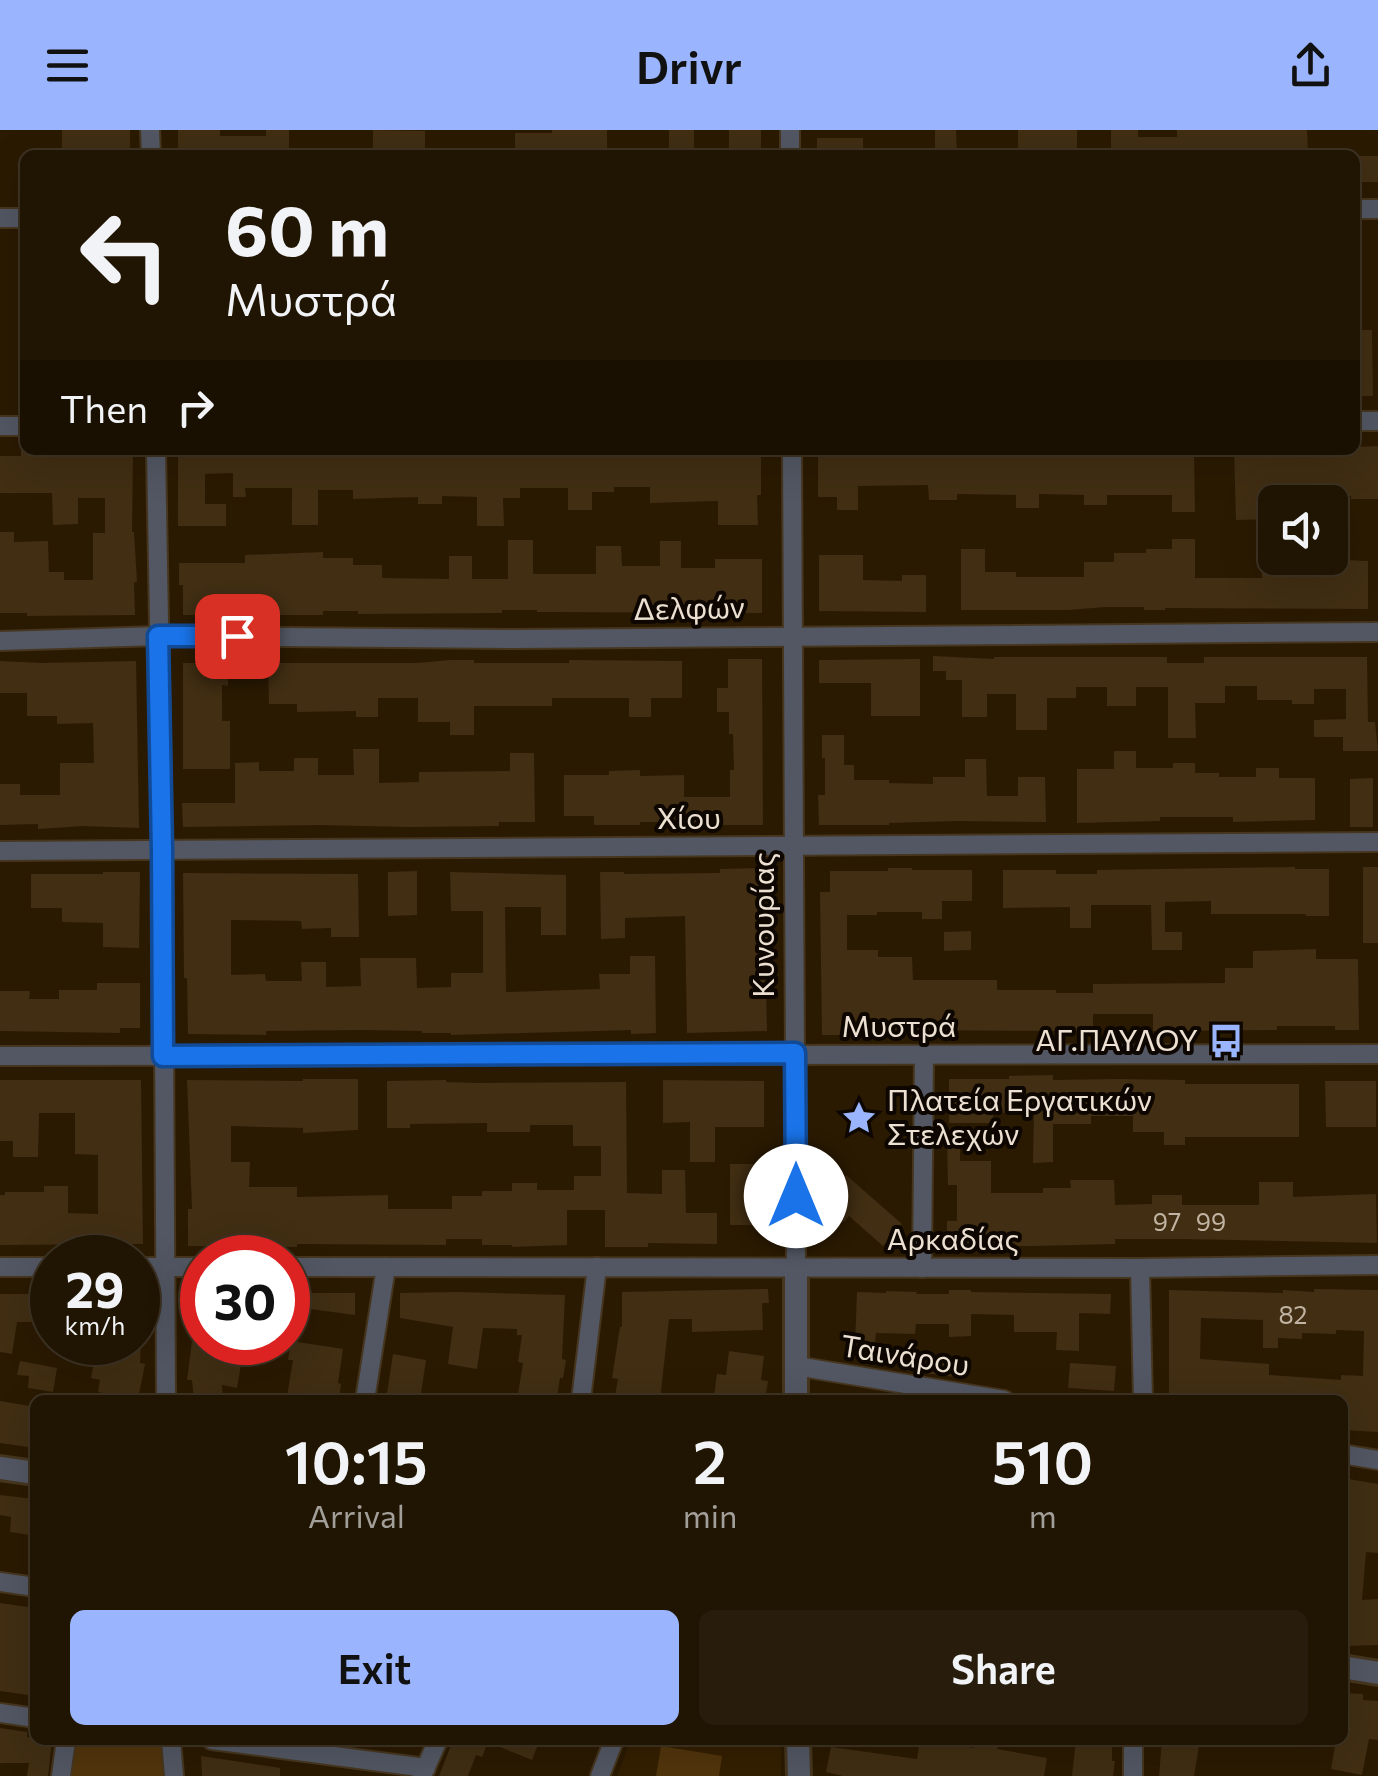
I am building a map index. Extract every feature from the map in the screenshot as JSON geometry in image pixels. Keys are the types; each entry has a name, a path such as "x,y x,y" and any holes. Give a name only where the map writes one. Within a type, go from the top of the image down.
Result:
{"street":[{"path":"156,455 166,1395"},
{"name":"Κυνουρίας","path":"792,455 796,1395"},
{"name":"Δελφών","path":"0,642 158,636 513,638 1378,632"},
{"name":"Χίου","path":"0,851 1378,842"},
{"path":"922,1268 924,1054"},
{"name":"Μυστρά","path":"0,1056 1378,1054"},
{"name":"Αρκαδίας","path":"310,1268 1378,1266"},
{"path":"0,1268 30,1268"},
{"path":"160,1268 180,1268"},
{"path":"366,1395 386,1268"},
{"path":"582,1395 598,1268"},
{"path":"1140,1268 1143,1395"},
{"name":"Ταινάρου","path":"796,1366 973,1395"},
{"path":"1348,1455 1378,1460"},
{"path":"0,1468 30,1471"},
{"path":"0,1582 30,1586"},
{"path":"1348,1668 1378,1672"},
{"path":"0,1712 30,1717"},
{"path":"61,1776 65,1745"},
{"path":"171,1745 174,1776"},
{"path":"245,1745 424,1772 436,1745"},
{"path":"600,1776 612,1745"},
{"path":"798,1745 799,1776"},
{"path":"1133,1745 1133,1776"}],"shaded area":[{"path":"73,1745 166,1745 169,1776 70,1776"},
{"path":"629,1745 781,1745 781,1776 617,1776"},
{"path":"661,1746 722,1756 719,1776 656,1776"}],"building":[{"path":"62,130 130,130 130,150 62,150"},
{"path":"178,130 220,130 220,136 266,136 266,130 289,130 289,150 178,150"},
{"path":"373,130 425,131 425,150 373,150"},
{"path":"607,130 607,150 515,150 515,133"},
{"path":"669,130 694,130 694,150 669,150"},
{"path":"729,130 761,130 761,150 729,150"},
{"path":"935,130 956,130 957,150 935,150"},
{"path":"1018,130 1077,130 1077,150 1018,150"},
{"path":"1111,130 1138,130 1138,137 1177,137 1177,130 1307,130 1308,150 1111,150"},
{"path":"817,138 863,138 863,150 817,150"},
{"path":"1360,156 1378,156 1378,182 1360,182"},
{"path":"1360,330 1372,330 1373,396 1360,396"},
{"path":"1378,446 1378,499 1351,499 1348,485 1258,485 1258,519 1236,520 1234,455 1360,455 1360,447"},
{"path":"133,455 135,615 0,613 0,532 14,532 14,542 48,541 49,572 64,572 64,580 93,580 93,533 105,533 105,498 78,498 78,524 53,525 52,493 0,493 0,456"},
{"path":"178,455 761,455 758,525 718,525 718,501 650,503 650,487 614,487 614,492 592,492 592,510 568,510 568,488 520,488 520,498 503,498 504,526 477,526 477,497 442,496 442,504 418,504 418,497 353,499 353,490 318,490 318,525 292,525 292,488 245,488 246,497 233,497 233,473 205,474 205,504 226,504 226,526 178,526"},
{"path":"818,455 1194,455 1195,512 1172,512 1172,495 1107,495 1107,505 1084,505 1084,495 1039,494 1039,508 1016,508 1016,495 957,494 957,500 929,500 928,485 858,486 858,510 837,510 837,497 818,497"},
{"path":"1172,539 1195,539 1195,578 1348,575 1348,560 1368,561 1368,609 961,610 961,549 985,549 985,572 1016,572 1016,577 1084,577 1084,562 1114,562 1114,553 1172,549"},
{"path":"508,540 533,540 533,574 596,574 596,546 621,546 622,566 660,566 660,541 681,541 681,568 715,568 715,559 762,559 762,613 502,610 183,615 179,563 245,563 245,555 323,552 323,558 353,558 353,565 382,565 382,578 449,579 449,556 472,556 472,579 508,579"},
{"path":"819,555 863,555 863,580 902,581 902,575 926,575 926,612 819,611"},
{"path":"933,656 1167,657 1167,663 1204,663 1204,657 1367,657 1368,722 1375,722 1378,751 1343,751 1343,737 1314,737 1314,720 1346,719 1346,689 1314,689 1314,704 1292,704 1292,700 1257,700 1257,686 1225,686 1225,703 1195,703 1196,738 1168,738 1168,687 1136,687 1136,706 1107,706 1107,687 1076,687 1076,698 1047,698 1047,730 1016,730 1016,694 987,694 987,717 962,717 962,680 946,680 946,671 933,671"},
{"path":"728,659 762,659 763,825 594,825 594,816 564,816 564,775 640,770 640,776 684,775 684,797 730,797 733,734 729,734 729,712 717,712 717,688 728,688"},
{"path":"920,659 920,716 871,716 871,683 819,683 819,660"},
{"path":"0,661 136,661 139,828 38,829 38,824 0,825 0,784 20,784 20,795 60,795 60,763 94,763 93,723 57,724 57,716 27,716 27,693 0,693"},
{"path":"682,661 682,698 651,698 651,717 629,717 629,698 552,698 552,706 474,706 474,735 450,735 450,722 418,722 418,698 378,698 378,717 356,717 356,711 297,712 297,704 269,704 268,663"},
{"path":"183,663 228,663 228,686 222,685 222,721 230,721 230,769 183,769"},
{"path":"822,735 844,735 844,765 854,765 854,780 933,784 933,777 965,777 965,759 986,759 987,796 1018,796 1018,777 1045,777 1046,822 819,825 818,795 825,795"},
{"path":"353,749 379,749 379,783 419,782 419,772 510,771 510,753 534,753 535,822 499,822 499,826 183,827 182,803 235,803 235,763 259,762 259,771 294,771 294,758 318,758 318,775 354,775"},
{"path":"1114,751 1136,751 1136,768 1173,768 1173,763 1195,763 1195,773 1219,773 1219,777 1256,777 1256,768 1279,768 1279,778 1315,778 1315,820 1233,822 1233,817 1160,817 1160,821 1077,823 1077,769 1114,769"},
{"path":"1373,778 1373,827 1350,827 1350,779"},
{"path":"1363,867 1378,867 1378,943 1363,943"},
{"path":"768,868 767,1031 687,1033 685,916 625,918 625,938 601,939 600,872 720,873 720,869"},
{"path":"1329,869 1329,916 1211,914 1211,901 1165,902 1165,932 1182,932 1182,950 1152,950 1151,905 1091,905 1091,928 1070,928 1070,907 1003,908 1003,870 1097,874 1097,870"},
{"path":"972,870 972,901 942,901 942,919 922,919 922,912 847,915 847,950 878,950 878,957 912,957 913,980 997,980 997,990 1056,993 1093,993 1093,984 1225,983 1225,968 1253,968 1253,951 1316,949 1316,959 1358,959 1359,1030 1277,1026 1277,1030 1153,1031 1153,1014 1093,1014 1093,1031 872,1030 872,1035 822,1035 820,892 830,892 830,871"},
{"path":"417,871 417,915 388,916 388,872"},
{"path":"140,872 139,948 103,947 103,923 62,922 62,908 31,908 31,874"},
{"path":"450,872 566,875 566,935 541,935 541,907 505,907 506,992 600,989 599,974 630,974 630,956 655,956 656,1033 631,1034 631,1030 451,1035 362,1030 188,1034 183,873 358,874 359,937 331,937 331,928 302,929 301,921 231,920 231,975 265,974 266,981 302,981 301,962 326,962 326,987 361,986 360,958 416,958 417,988 451,987 451,973 483,973 483,911 451,911"},
{"path":"971,931 971,950 944,951 944,932"},
{"path":"97,983 140,983 140,1028 120,1028 120,1033 0,1031 0,991 30,991 29,999 59,999 59,990 97,990"},
{"path":"1053,1075 1053,1080 1299,1084 1299,1137 1185,1137 1185,1145 1164,1145 1164,1132 1133,1132 1133,1116 1091,1116 1091,1124 1053,1124 1053,1162 1033,1163 1034,1112 993,1113 993,1123 949,1123 949,1079"},
{"path":"358,1079 358,1130 303,1133 303,1128 231,1126 231,1162 250,1162 249,1187 297,1187 297,1197 388,1195 388,1209 452,1209 452,1196 512,1191 512,1183 537,1183 537,1190 574,1190 574,1176 601,1176 601,1146 573,1146 573,1125 530,1125 530,1132 487,1132 487,1123 387,1128 387,1081 626,1082 627,1193 662,1194 662,1170 685,1170 686,1213 717,1213 717,1244 605,1247 605,1210 567,1210 567,1245 482,1245 482,1239 446,1239 446,1245 310,1244 310,1235 188,1235 188,1209 192,1209 187,1080"},
{"path":"0,1080 141,1080 143,1235 30,1235 30,1245 0,1245 0,1195 5,1192 44,1192 44,1186 68,1186 68,1213 98,1214 98,1155 75,1154 75,1113 39,1113 38,1157 13,1157 13,1141 0,1141"},
{"path":"663,1080 764,1081 764,1127 715,1127 715,1162 690,1162 690,1122 663,1123"},
{"path":"1325,1081 1376,1081 1376,1127 1326,1127"},
{"path":"947,1138 960,1139 960,1161 991,1161 991,1193 1043,1193 1043,1188 1071,1188 1070,1180 1114,1180 1115,1205 1152,1204 1152,1195 1182,1195 1182,1205 1259,1205 1259,1182 1293,1182 1293,1197 1376,1194 1377,1243 1115,1239 1115,1244 1034,1246 947,1243 947,1221 957,1221 957,1185 948,1185"},
{"path":"730,1164 767,1164 767,1225 730,1225"},
{"path":"846,1175 902,1224 883,1246 849,1216 844,1222 822,1202"},
{"path":"768,1289 769,1303 762,1303 763,1330 692,1332 692,1319 669,1319 661,1395 615,1395 618,1379 612,1378 622,1327 622,1292"},
{"path":"949,1290 1111,1294 1110,1314 1079,1313 1079,1351 1056,1350 1057,1332 1014,1332 1014,1315 971,1314 971,1336 949,1337 949,1324 916,1324 915,1334 876,1333 875,1344 855,1344 857,1292 949,1294"},
{"path":"1169,1290 1378,1290 1378,1432 1348,1430 1348,1395 1169,1395","holes":["1201,1318 1263,1320 1263,1348 1278,1348 1278,1338 1302,1339 1302,1333 1364,1331 1363,1376 1341,1375 1341,1380 1269,1375 1269,1364 1200,1359"]},
{"path":"310,1293 355,1293 355,1315 310,1309"},
{"path":"400,1293 565,1295 562,1359 566,1360 557,1395 518,1395 523,1363 518,1362 522,1335 517,1335 517,1329 483,1328 477,1369 448,1364 453,1327 400,1318"},
{"path":"0,1294 30,1294 30,1322 17,1322 12,1354 0,1352"},
{"path":"310,1344 343,1349 340,1395 287,1395 292,1365 310,1365"},
{"path":"729,1351 764,1356 761,1380 768,1381 766,1395 714,1395 717,1374 726,1375"},
{"path":"393,1354 426,1360 421,1395 387,1395"},
{"path":"907,1358 956,1359 956,1377 907,1371"},
{"path":"20,1361 57,1368 53,1392 28,1388 29,1376 17,1375"},
{"path":"1070,1363 1116,1366 1114,1391 1068,1388"},
{"path":"94,1365 145,1365 139,1395 98,1392 100,1380 91,1378"},
{"path":"189,1365 241,1365 237,1388 222,1385 223,1395 194,1395 192,1380 187,1380"},
{"path":"0,1401 30,1406 30,1447 0,1443"},
{"path":"1348,1479 1378,1484 1378,1553 1366,1552 1362,1600 1378,1599 1378,1645 1348,1646"},
{"path":"0,1495 30,1499 30,1535 10,1532 11,1517 0,1515"},
{"path":"0,1603 30,1607 30,1695 0,1691"},
{"path":"1348,1693 1363,1694 1363,1700 1378,1701 1378,1740 1369,1739 1362,1775 1331,1769 1335,1745 1348,1745"},
{"path":"0,1728 27,1732 30,1745 51,1745 48,1776 27,1776 29,1763 0,1763"},
{"path":"451,1745 487,1745 482,1757 476,1755 468,1776 439,1776"},
{"path":"495,1745 532,1745 537,1747 532,1760"},
{"path":"919,1745 992,1745 1047,1758 1044,1776 843,1776 826,1772 831,1747 917,1759"},
{"path":"1075,1745 1112,1745 1113,1776 1072,1776"},
{"path":"1162,1745 1199,1745 1194,1776 1159,1776"},
{"path":"201,1756 280,1768 280,1776 202,1776"}],"place":[{"name":"ΑΓ.ΠΑΥΛΟΥ","path":"1226,1041"},
{"name":"Πλατεία Εργατικών Στελεχών","path":"859,1118"}],"route":[{"path":"237,636 158,636 163,1056 795,1053 796,1196"}]}
